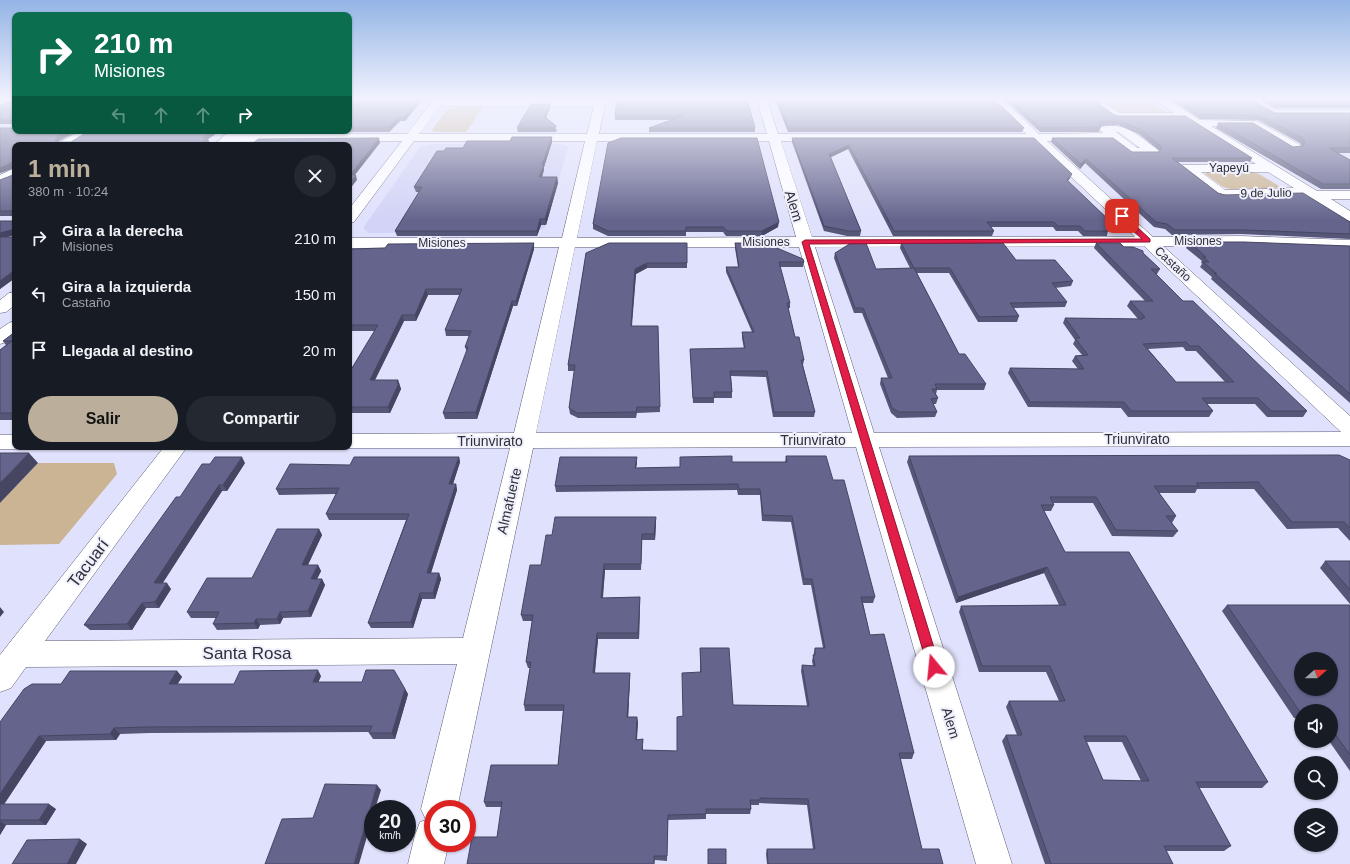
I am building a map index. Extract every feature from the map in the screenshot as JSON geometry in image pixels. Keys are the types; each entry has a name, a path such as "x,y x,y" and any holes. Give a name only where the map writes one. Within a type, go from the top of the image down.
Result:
{"street":[{"path":"223,142 244,139"},
{"path":"352,215 409,139"},
{"name":"Almafuerte","path":"441,800 592,139"},
{"name":"Alem","path":"773,139 994,864"},
{"name":"Castaño","path":"1038,139 1350,428"},
{"path":"1225,139 1350,217"},
{"path":"1274,147 1295,147 1282,139"},
{"name":"Yapeyú","path":"1237,147 1259,147"},
{"name":"Yapeyú","path":"1222,194 1187,168 1271,168"},
{"path":"0,181 12,174"},
{"name":"9 de Julio","path":"1222,194 1350,195"},
{"name":"Misiones","path":"352,243 1241,240 1350,245"},
{"path":"0,308 12,299"},
{"path":"0,338 12,329"},
{"name":"Triunvirato","path":"352,441 1350,439"},
{"path":"0,442 12,442"},
{"name":"Tacuarí","path":"0,678 174,450"},
{"name":"Santa Rosa","path":"18,654 475,651"},
{"path":"426,864 429,852"}],"shaded area":[{"path":"430,144 561,144 568,147 545,228 534,232 368,233 363,228 420,147"},
{"path":"1207,172 1252,172 1259,174 1279,186 1277,188 1231,189 1223,187 1205,174"},
{"path":"38,463 114,463 117,474 59,544 0,545 0,503"}],"building":[{"path":"0,139 56,139 55,142 12,142 12,162 0,168"},
{"path":"75,139 205,139 201,142 71,142"},
{"path":"258,139 378,139 352,172 352,142 254,142"},
{"path":"511,139 551,139 539,177 557,177 545,219 540,219 537,231 395,231 422,187 414,187 437,151 444,151 446,148 463,148 467,141 510,141"},
{"path":"618,139 757,139 779,222 762,231 727,231 723,227 686,227 686,231 608,231 593,224 608,143"},
{"path":"792,139 1035,139 1072,174 1067,180 1113,224 1107,228 1109,231 1085,231 1080,226 1058,226 1054,222 987,222 994,231 894,231 849,145 829,154 861,231 848,231 824,226"},
{"path":"1053,139 1115,139 1132,152 1159,152 1162,147 1153,139 1222,139 1252,158 1172,158 1218,193 1224,195 1303,193 1350,222 1350,234 1244,230 1175,230 1167,224 1156,222 1086,159 1081,164"},
{"path":"1246,139 1280,139 1293,147 1303,146 1305,142 1303,139 1350,139 1350,148 1329,148 1350,160 1350,184 1323,184"},
{"path":"12,175 12,211 0,211 0,180"},
{"path":"352,175 356,175 352,180"},
{"path":"0,221 12,221 12,230 0,233"},
{"path":"0,237 12,237 12,272 0,281"},
{"path":"1189,242 1244,242 1350,246 1350,394 1214,273 1217,274 1203,262 1209,262 1203,257 1206,257"},
{"path":"534,243 516,301 512,301 476,412 443,413 468,347 465,347 471,331 445,330 462,289 426,289 415,315 402,315 370,380 398,380 397,383 399,383 388,407 352,407 352,368 378,325 352,325 352,249 385,248 388,244"},
{"path":"609,243 687,243 687,263 647,263 635,269 631,326 658,326 660,407 637,407 636,412 577,413 569,408 575,365 568,365 586,253"},
{"path":"735,243 765,243 803,259 804,262 779,262 790,303 787,303 795,337 799,337 804,360 801,360 815,412 774,412 767,371 730,371 732,392 714,392 714,398 693,398 690,349 745,348 742,332 754,332 726,267 739,267"},
{"path":"851,243 866,243 876,269 914,268 959,354 965,354 986,384 935,384 937,389 932,389 938,398 931,399 937,412 899,412 892,408 881,378 892,378 863,308 855,308 835,253"},
{"path":"901,243 1003,243 1016,260 1055,260 1073,281 1052,283 1067,302 1010,303 1019,316 979,317 950,268 914,268"},
{"path":"1096,243 1120,243 1124,247 1133,247 1143,251 1143,253 1160,269 1151,269 1183,301 1193,301 1307,411 1271,411 1258,398 1202,398 1213,411 1131,411 1124,402 1030,402 1010,368 1084,369 1075,356 1088,355 1075,338 1080,338 1065,318 1143,319 1142,318 1145,317 1130,301 1153,301","holes":["1186,342 1190,346 1199,346 1234,382 1176,382 1143,344"]},
{"path":"12,334 12,341 3,341"},
{"path":"12,341 12,413 0,413 0,350"},
{"path":"0,453 29,453 0,483"},
{"path":"1339,455 1350,460 1350,528 1344,522 1292,522 1258,482 1196,483 1199,486 1154,486 1176,516 1166,516 1178,531 1116,530 1096,497 1050,497 1054,505 1041,505 1065,552 1129,552 1268,782 1196,782 1231,846 1164,846 1173,864 1051,864 1006,735 1022,735 1009,701 1065,701 1050,666 982,666 961,606 1066,605 1047,567 958,597 909,456","holes":["1084,736 1126,736 1149,781 1103,780"]},
{"path":"732,456 732,462 787,462 786,456 826,456 833,480 844,480 875,597 861,597 870,635 884,634 914,753 899,753 922,849 939,849 943,864 768,864 767,849 815,849 808,799 760,798 760,800 750,800 751,809 706,809 706,814 668,815 667,856 654,856 654,864 467,864 469,852 476,852 476,837 497,837 502,802 484,802 491,765 558,765 564,705 524,705 531,662 526,662 533,615 521,615 530,565 541,565 546,535 552,535 555,517 656,517 654,534 642,534 641,564 604,564 601,598 640,597 638,633 597,633 593,673 630,673 627,717 637,717 636,740 643,739 642,750 677,751 677,717 683,716 682,673 701,672 700,648 729,648 733,705 809,706 802,665 815,666 813,655 815,655 815,648 825,648 812,579 804,579 792,516 763,515 760,489 739,489 738,484 555,486 560,457 637,457 635,468 680,467 680,457"},
{"path":"215,457 242,457 223,485 219,485 154,583 167,583 155,602 142,603 127,624 84,625 176,497 180,497 202,464 210,464"},
{"path":"354,457 459,457 449,484 456,484 427,573 439,573 433,593 420,593 411,622 368,623 409,514 326,514 339,488 276,489 290,464 350,465"},
{"path":"277,529 319,529 302,565 318,565 311,579 322,579 308,611 280,612 277,619 256,619 254,623 213,624 219,612 187,612 207,578 252,578"},
{"path":"1325,561 1350,561 1350,590"},
{"path":"1227,605 1350,605 1350,755 1338,738 1338,704 1295,704"},
{"path":"318,670 313,682 362,682 366,670 394,670 405,689 392,733 369,733 372,726 145,727 114,728 110,734 39,736 0,794 0,722 24,689 32,684 61,684 70,671 177,671 169,684 234,684 240,671"},
{"path":"325,784 377,785 373,800 364,800 364,830 354,864 265,864 282,819 313,818"},
{"path":"0,804 49,804 39,820 0,820"},
{"path":"80,839 67,864 12,864 27,840"},
{"path":"708,849 726,849 726,864 708,864"}],"route":[{"path":"934,667 805,242 1148,241 1122,216"}]}
